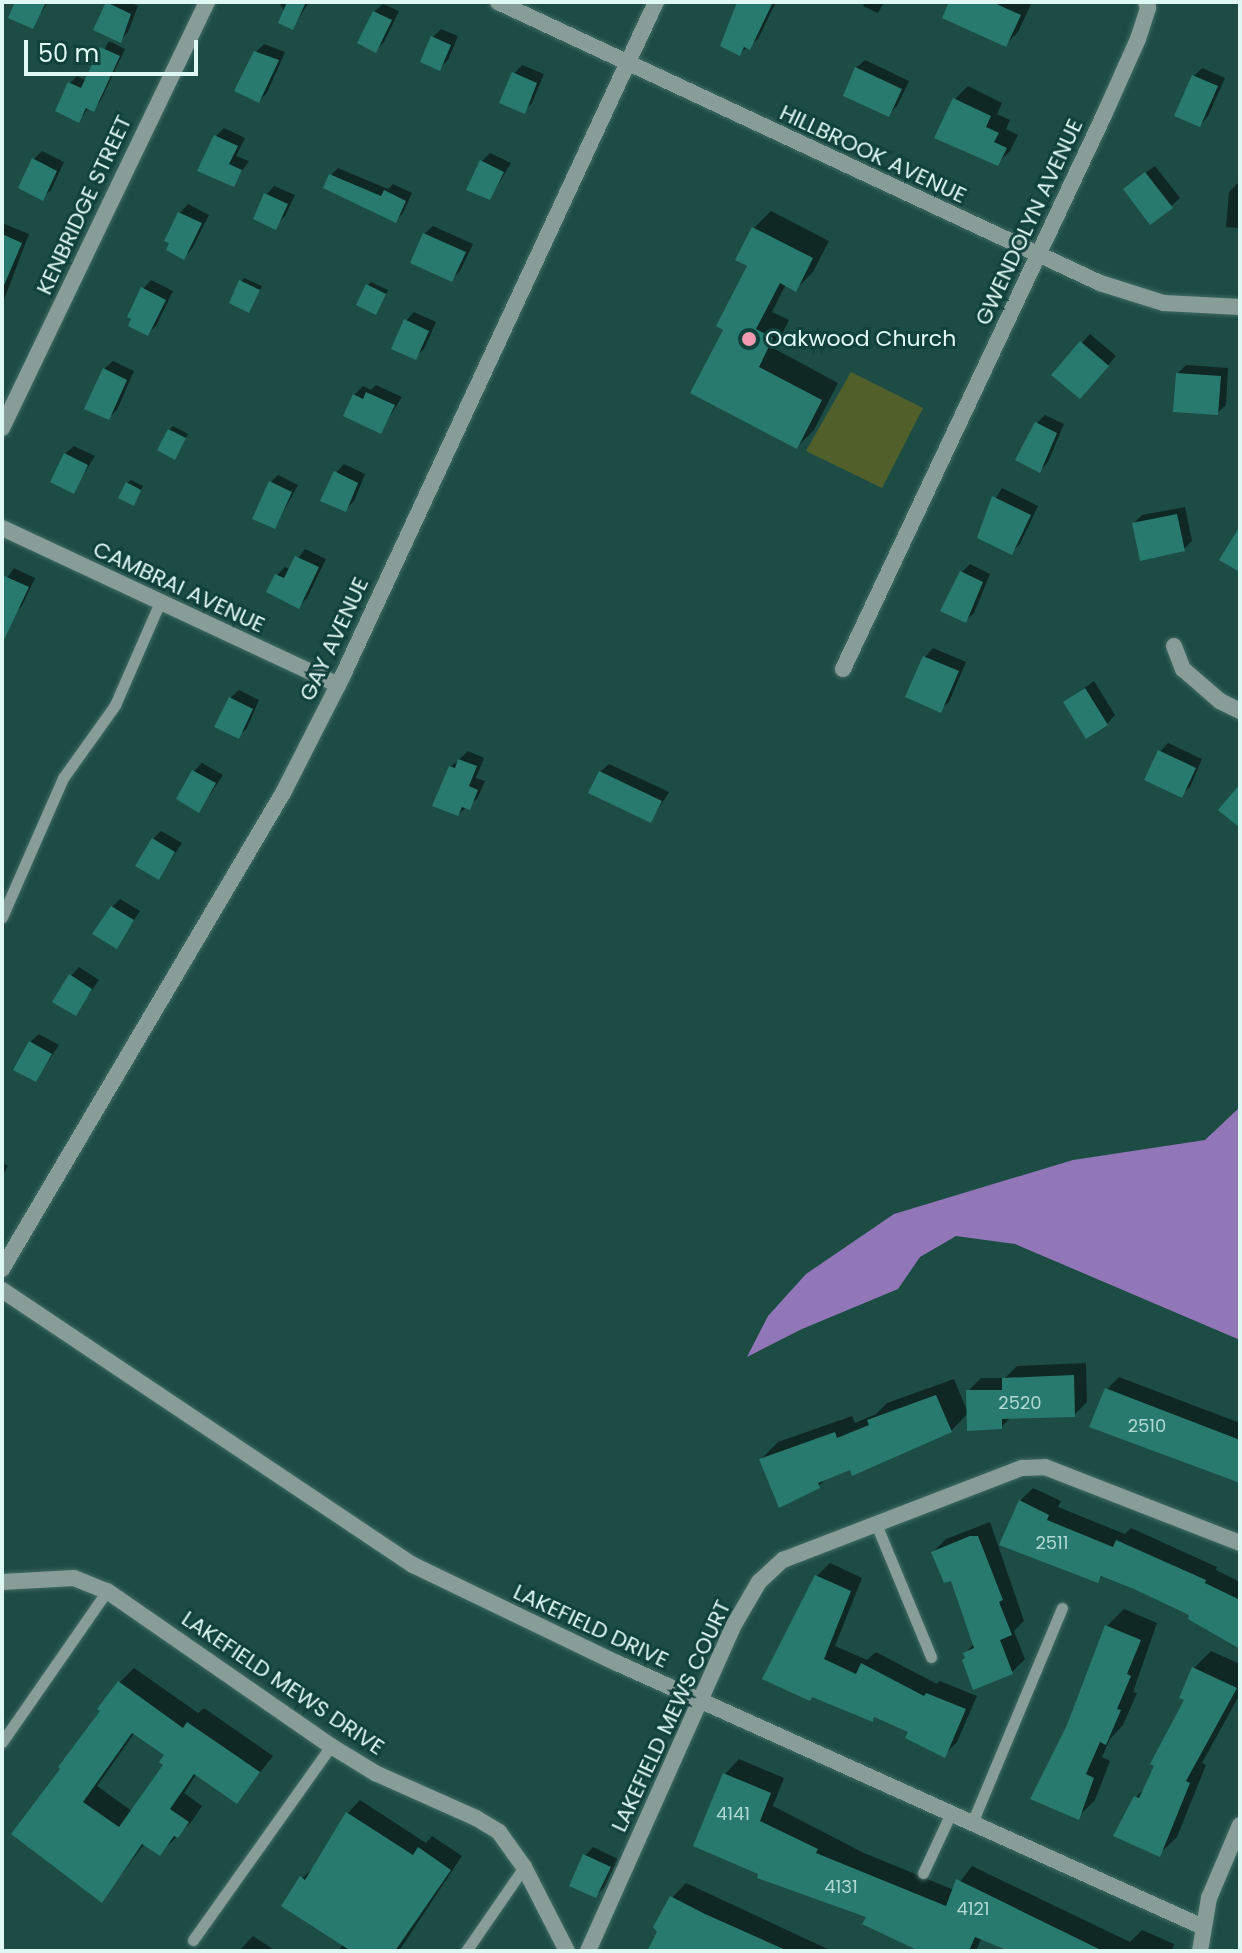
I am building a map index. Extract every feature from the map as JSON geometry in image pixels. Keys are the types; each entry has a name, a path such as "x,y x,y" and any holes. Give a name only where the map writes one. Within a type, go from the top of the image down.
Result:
{"street":[{"name":"KENBRIDGE STREET","path":"2,428 207,2"},
{"name":"HILLBROOK AVENUE","path":"498,2 1037,254 1134,296 1188,306 1240,307"},
{"name":"GAY AVENUE","path":"2,1269 248,855 338,685 656,2"},
{"name":"GWENDOLYN AVENUE","path":"843,669 1104,115 1147,5"},
{"name":"CAMBRAI AVENUE","path":"2,528 338,685"},
{"path":"1174,646 1183,669 1220,701 1240,711"},
{"name":"LAKEFIELD DRIVE","path":"2,1290 413,1565 700,1700 1203,1927"},
{"name":"LAKEFIELD MEWS COURT","path":"588,1951 735,1623 759,1582 783,1560 1022,1468 1045,1467 1240,1543"},
{"name":"LAKEFIELD MEWS DRIVE","path":"2,1582 74,1578 107,1591 331,1746 375,1773 476,1818 499,1832 524,1867 567,1951"},
{"path":"1200,1951 1209,1898 1240,1825"}],"lane":[{"path":"2,917 63,778 115,705 160,602"},
{"path":"876,1524 931,1657"},
{"path":"2,1742 107,1591"},
{"path":"972,1823 1062,1608"},
{"path":"193,1940 331,1746"},
{"path":"923,1873 951,1813"},
{"path":"466,1951 524,1867"}],"green space":[{"path":"851,372 923,408 882,488 806,451"}],"shaded area":[{"path":"1240,1107 1240,1340 1015,1244 956,1236 920,1257 898,1289 802,1329 747,1357 768,1316 806,1274 894,1214 1073,1160 1205,1140"}],"building":[{"path":"15,2 46,2 33,29 8,18"},
{"path":"106,2 131,14 121,43 93,30"},
{"path":"287,2 306,2 293,30 278,23"},
{"path":"737,2 773,2 750,50 744,47 740,56 720,46"},
{"path":"949,2 992,2 1021,15 1006,47 942,18"},
{"path":"373,11 392,20 376,53 357,43"},
{"path":"431,36 451,45 440,71 420,62"},
{"path":"100,47 120,56 94,112 86,108 79,123 55,111 68,82 81,88"},
{"path":"254,51 279,60 259,103 234,91"},
{"path":"855,67 902,89 889,117 843,96"},
{"path":"512,72 537,83 525,114 499,103"},
{"path":"1192,75 1218,86 1200,127 1174,116"},
{"path":"953,98 991,116 986,127 999,133 994,142 1007,148 998,166 934,138"},
{"path":"214,135 238,146 229,164 242,170 234,187 197,171"},
{"path":"32,158 57,171 43,201 18,188"},
{"path":"480,160 504,172 490,200 466,190"},
{"path":"1145,172 1173,208 1150,225 1123,189"},
{"path":"329,174 381,196 384,190 406,201 396,223 323,188"},
{"path":"264,193 288,204 276,230 253,219"},
{"path":"178,212 202,223 184,260 166,250 169,243 164,241"},
{"name":"Oakwood Church","path":"752,227 813,258 796,292 780,283 756,329 773,338 759,367 822,400 797,449 690,393 723,330 716,326 747,266 735,260"},
{"path":"423,233 466,252 452,282 410,263"},
{"path":"2,234 22,243 2,290"},
{"path":"239,280 260,290 249,313 229,303"},
{"path":"366,284 386,294 376,315 356,305"},
{"path":"141,287 166,300 148,336 128,326 131,319 127,317"},
{"path":"404,319 429,331 416,360 391,349"},
{"path":"1080,341 1109,366 1080,399 1051,375"},
{"path":"103,368 127,380 109,420 84,409"},
{"path":"1176,373 1221,376 1218,415 1173,412"},
{"path":"366,392 395,405 381,434 343,416 353,394 363,399"},
{"path":"1035,422 1057,433 1040,473 1015,460"},
{"path":"168,429 186,438 175,460 157,450"},
{"path":"64,453 88,465 74,494 50,482"},
{"path":"334,471 358,483 346,512 320,501"},
{"path":"269,481 292,492 275,529 252,519"},
{"path":"126,482 141,490 134,506 118,498"},
{"path":"992,496 1031,515 1012,555 977,538"},
{"path":"1177,514 1185,551 1140,561 1132,523"},
{"path":"1240,526 1240,572 1219,560"},
{"path":"295,556 319,567 299,609 266,592 275,574 284,578"},
{"path":"960,571 983,582 966,623 940,611"},
{"path":"2,575 29,587 2,644"},
{"path":"923,656 959,671 941,713 905,697"},
{"path":"1085,688 1108,725 1086,739 1063,702"},
{"path":"229,697 253,709 239,739 214,727"},
{"path":"1158,750 1196,768 1182,798 1144,780"},
{"path":"458,759 477,766 469,786 478,790 470,810 462,807 458,816 432,806 449,766 455,768"},
{"path":"192,770 216,783 199,813 176,799"},
{"path":"599,771 662,801 651,823 588,793"},
{"path":"1240,784 1240,828 1218,810"},
{"path":"152,838 175,852 159,880 135,866"},
{"path":"111,906 134,920 117,949 92,934"},
{"path":"69,974 92,989 76,1016 52,1002"},
{"path":"29,1041 52,1054 36,1082 13,1070"},
{"path":"1074,1375 1075,1417 1002,1419 1002,1429 967,1431 966,1390 1002,1390 1002,1378"},
{"path":"1105,1388 1240,1440 1240,1483 1089,1427"},
{"path":"936,1395 952,1432 852,1476 850,1470 818,1483 820,1488 779,1508 759,1459 835,1432 837,1438 869,1425 867,1420"},
{"path":"1019,1500 1049,1515 1047,1520 1113,1547 1116,1540 1206,1580 1205,1583 1238,1599 1240,1594 1240,1649 1188,1619 1189,1615 1134,1589 1101,1576 1098,1583 999,1545"},
{"path":"970,1536 978,1536 1003,1600 999,1602 1012,1635 1000,1640 1013,1674 973,1690 962,1660 965,1658 963,1653 974,1648 951,1581 944,1583 931,1552"},
{"path":"815,1575 851,1591 824,1659 856,1674 861,1663 924,1696 926,1693 966,1709 945,1758 905,1738 908,1732 874,1717 873,1722 812,1697 810,1701 762,1679"},
{"path":"1105,1625 1141,1640 1117,1709 1121,1710 1106,1745 1100,1742 1086,1774 1094,1778 1079,1820 1030,1799 1067,1725"},
{"path":"1192,1667 1237,1688 1186,1781 1190,1783 1160,1857 1113,1836 1134,1796 1139,1798 1154,1766 1150,1764 1184,1700 1179,1698"},
{"path":"118,1681 183,1728 187,1722 260,1772 237,1804 194,1774 170,1809 189,1822 178,1838 174,1836 160,1856 142,1844 102,1903 11,1834 100,1711 97,1709","holes":["132,1733 164,1755 159,1762 163,1765 119,1827 83,1802"]},
{"path":"723,1773 771,1793 760,1821 818,1849 816,1853 946,1906 956,1879 1103,1951 1009,1951 975,1937 969,1951 919,1951 862,1924 866,1917 757,1878 758,1874 693,1846"},
{"path":"346,1812 413,1855 418,1847 451,1870 395,1951 351,1951 281,1906 300,1876 305,1880"},
{"path":"583,1854 611,1867 596,1898 569,1886"},
{"path":"670,1896 788,1951 647,1951 657,1932 653,1927"}],"place":[{"name":"Oakwood Church","path":"749,339"}]}
